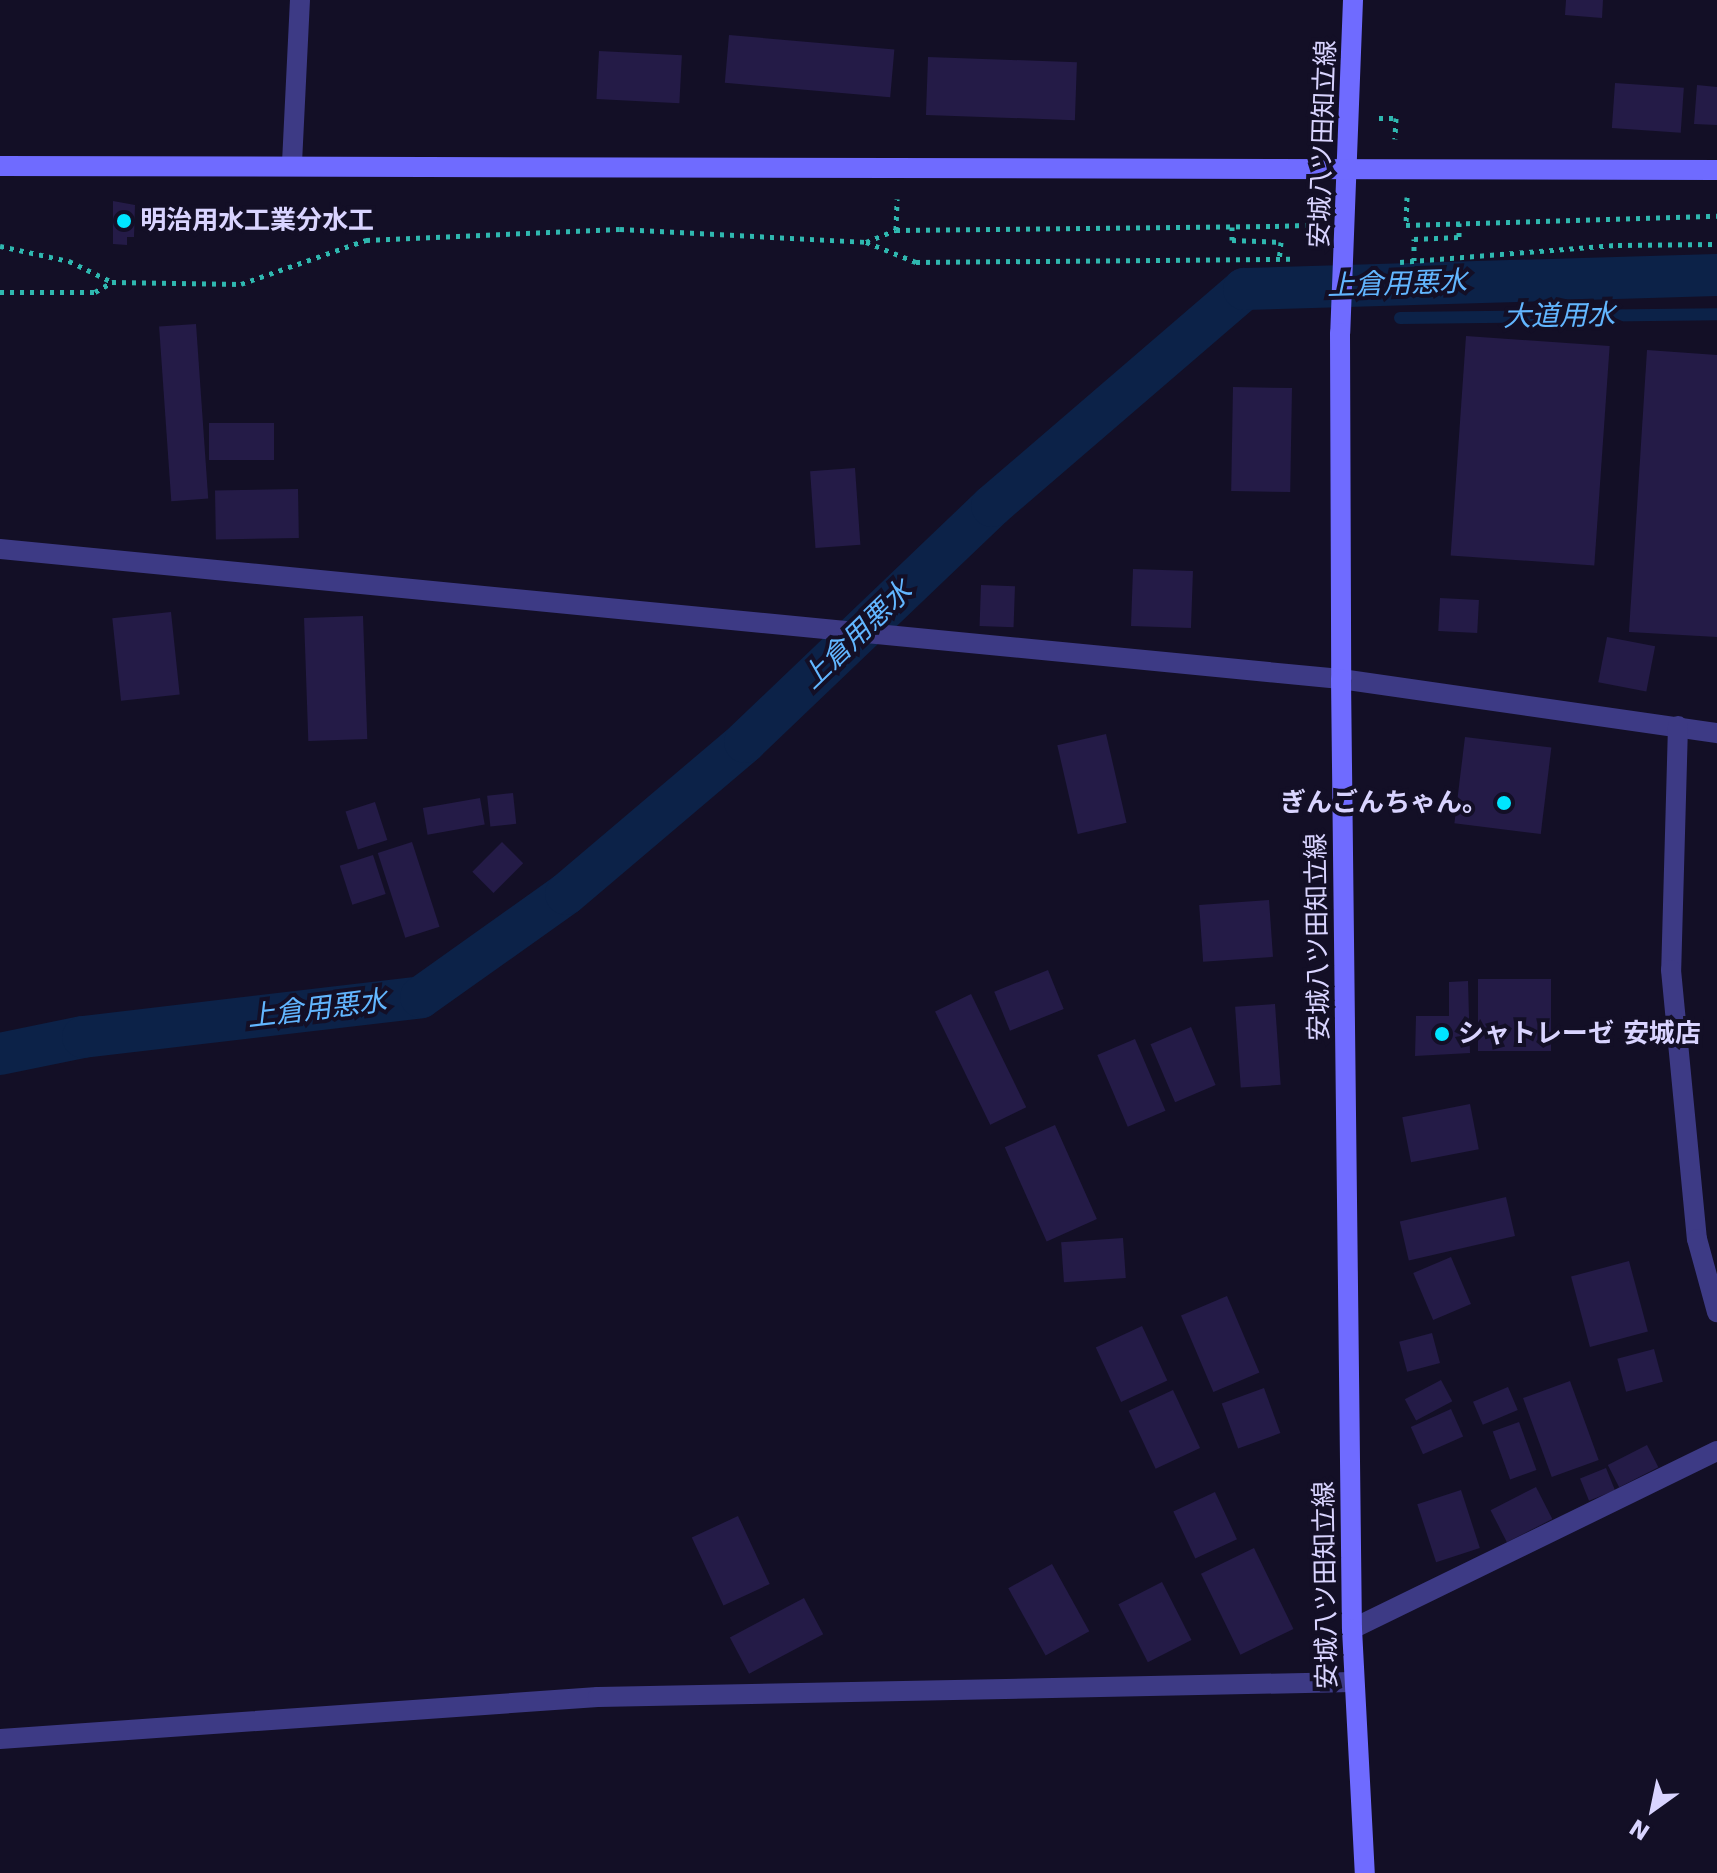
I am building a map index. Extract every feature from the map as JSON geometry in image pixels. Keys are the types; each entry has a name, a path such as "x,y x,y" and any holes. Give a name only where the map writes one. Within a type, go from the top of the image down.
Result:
{"main road":[{"name":"安城八ツ田知立線","path":"1353,0 1347,246 1340,333 1341,679 1353,1682 1365,1873"},
{"path":"0,166 292,163 1717,170"}],"street":[{"path":"292,163 300,0"},
{"path":"0,549 1341,679 1717,733"},
{"path":"1678,726 1671,970 1697,1239 1717,1312"},
{"path":"1352,1629 1717,1451"},
{"path":"0,1739 598,1697 1353,1682"}],"path":[{"path":"1414,261 1414,239 1459,237 1459,223 1717,216"},
{"path":"866,242 896,230 1312,225"},
{"path":"1232,227 1232,240 1281,242 1279,260"},
{"path":"0,246 69,261 112,282 241,284 366,240 620,229 866,242 916,262 1291,259"},
{"path":"1400,262 1618,245 1717,244"},
{"path":"0,292 95,292 112,282"}],"building":[{"path":"1566,0 1603,0 1602,18 1565,15"},
{"path":"729,35 894,49 890,97 725,83"},
{"path":"599,51 682,55 679,103 596,99"},
{"path":"928,57 1077,62 1075,120 926,115"},
{"path":"1615,83 1684,88 1681,133 1612,128"},
{"path":"1697,85 1717,87 1717,125 1694,124"},
{"name":"明治用水工業分水工","path":"113,201 135,205 134,237 127,237 127,245 113,244"},
{"path":"196,324 208,499 171,501 159,327"},
{"path":"1466,336 1610,346 1594,566 1451,555"},
{"path":"1647,350 1717,355 1717,637 1629,632"},
{"path":"1233,387 1292,388 1290,492 1231,491"},
{"path":"209,423 274,423 274,460 209,460"},
{"path":"855,468 860,545 815,548 810,471"},
{"path":"298,489 299,538 216,539 215,490"},
{"path":"1133,569 1193,571 1191,628 1131,626"},
{"path":"981,585 1015,586 1014,627 980,626"},
{"path":"1440,598 1479,600 1477,633 1438,631"},
{"path":"171,612 180,695 121,701 112,618"},
{"path":"363,616 367,739 308,741 304,618"},
{"path":"1607,637 1655,646 1646,692 1598,682"},
{"path":"1106,734 1126,823 1078,834 1057,745"},
{"path":"1465,737 1551,748 1541,834 1454,823"},
{"path":"513,793 516,824 490,827 487,796"},
{"path":"480,798 485,825 428,835 423,808"},
{"path":"375,802 387,840 358,850 346,812"},
{"path":"412,842 440,927 405,938 378,853"},
{"path":"502,842 523,863 494,893 472,872"},
{"path":"373,855 386,894 352,905 340,866"},
{"path":"1269,900 1273,957 1203,962 1199,905"},
{"path":"1048,970 1064,1009 1010,1031 994,992"},
{"path":"1478,979 1551,979 1551,1051 1478,1051"},
{"name":"シャトレーゼ 安城店","path":"1468,981 1470,1053 1415,1056 1416,1016 1449,1016 1449,982"},
{"path":"971,994 1026,1107 990,1125 935,1012"},
{"path":"1275,1004 1281,1085 1241,1088 1235,1007"},
{"path":"1191,1027 1216,1085 1175,1102 1150,1044"},
{"path":"1135,1039 1165,1111 1128,1127 1097,1055"},
{"path":"1470,1104 1479,1149 1411,1162 1402,1117"},
{"path":"1055,1125 1097,1219 1047,1241 1005,1147"},
{"path":"1506,1197 1515,1236 1409,1260 1400,1222"},
{"path":"1123,1238 1126,1278 1064,1282 1061,1242"},
{"path":"1451,1257 1471,1304 1433,1320 1413,1273"},
{"path":"1629,1261 1648,1332 1590,1347 1571,1277"},
{"path":"1227,1296 1259,1372 1213,1392 1181,1316"},
{"path":"1142,1326 1167,1380 1121,1402 1096,1348"},
{"path":"1432,1333 1440,1363 1407,1372 1399,1342"},
{"path":"1654,1349 1663,1382 1626,1392 1617,1359"},
{"path":"1441,1380 1452,1401 1416,1420 1405,1399"},
{"path":"1570,1381 1599,1460 1552,1477 1523,1398"},
{"path":"1508,1387 1518,1410 1483,1425 1473,1402"},
{"path":"1264,1388 1280,1433 1238,1448 1222,1403"},
{"path":"1173,1390 1200,1448 1156,1469 1129,1411"},
{"path":"1451,1409 1463,1436 1423,1454 1411,1427"},
{"path":"1519,1422 1536,1470 1510,1480 1493,1432"},
{"path":"1647,1445 1658,1467 1619,1487 1608,1465"},
{"path":"1606,1468 1615,1490 1589,1501 1580,1478"},
{"path":"1536,1487 1552,1519 1507,1542 1491,1510"},
{"path":"1461,1490 1480,1548 1436,1562 1417,1504"},
{"path":"1215,1492 1237,1539 1195,1559 1173,1511"},
{"path":"738,1516 770,1584 723,1606 692,1538"},
{"path":"1254,1548 1293,1629 1240,1655 1201,1574"},
{"path":"1052,1564 1089,1631 1046,1656 1008,1588"},
{"path":"1162,1582 1192,1640 1148,1662 1118,1604"},
{"path":"804,1598 823,1634 749,1674 730,1637"}],"waterway":[{"name":"上倉用悪水","path":"0,1054 83,1037 421,997 566,894 745,742 992,506 1244,289 1717,275"},
{"name":"大道用水","path":"1400,318 1717,314"}],"place":[{"name":"明治用水工業分水工","path":"124,221"},
{"name":"ぎんごんちゃん。","path":"1504,803"},
{"name":"シャトレーゼ 安城店","path":"1442,1034"}]}
